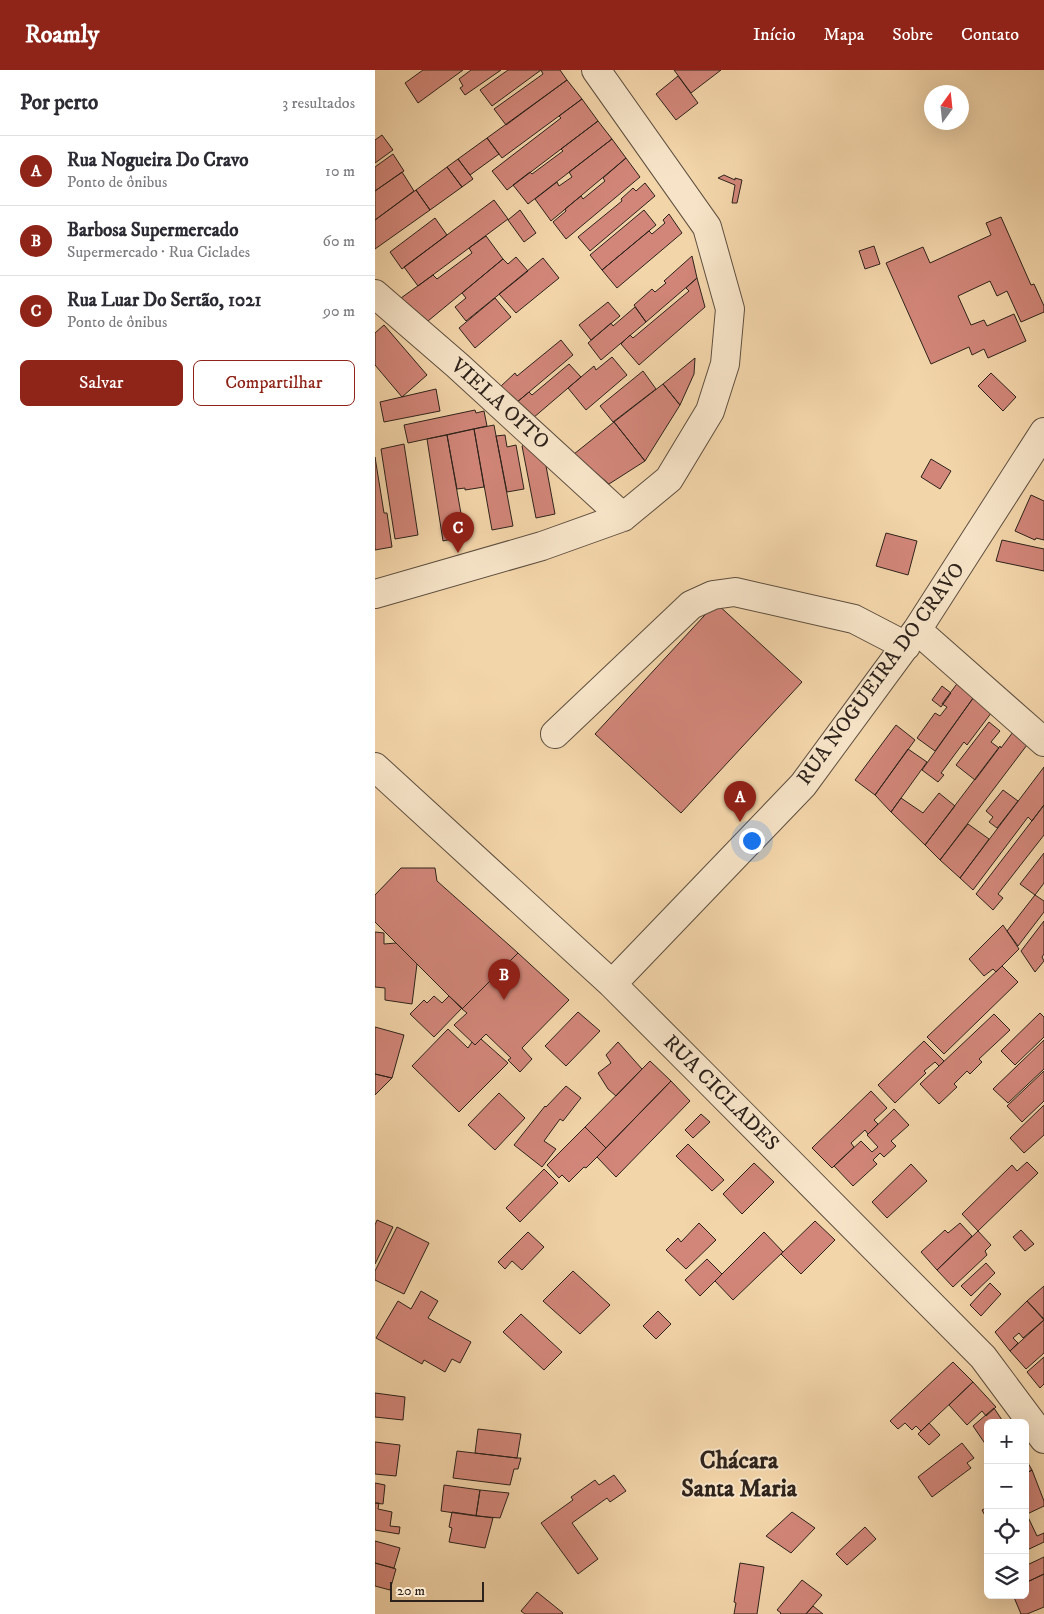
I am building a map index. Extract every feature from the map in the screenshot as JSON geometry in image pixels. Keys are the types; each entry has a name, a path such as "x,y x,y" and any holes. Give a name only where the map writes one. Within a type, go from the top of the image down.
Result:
{"street":[{"path":"375,594 542,546 623,517 669,479 709,411 725,364 730,309 707,227 597,70"},
{"name":"VIELA OITO","path":"375,294 457,365 623,517"},
{"name":"RUA NOGUEIRA DO CRAVO","path":"612,984 803,785 911,638 1044,432"},
{"path":"555,734 691,605 713,595 735,592 854,619 911,638 1044,742"},
{"name":"RUA CICLADES","path":"375,767 612,984 983,1357 1044,1439"}],"building":[{"path":"423,70 463,70 418,103 405,83"},
{"path":"471,70 501,70 465,95 460,88 463,86 459,79"},
{"path":"508,70 541,70 492,106 480,90"},
{"path":"541,70 560,70 567,80 506,125 494,109 543,74"},
{"path":"674,70 721,70 691,93"},
{"path":"678,76 698,103 676,120 656,94"},
{"path":"567,80 582,99 502,158 487,138"},
{"path":"582,99 598,121 507,190 492,171 561,118 559,116"},
{"path":"598,121 612,139 528,204 513,185 530,172 532,174 563,151 561,149"},
{"path":"382,135 393,150 375,163 375,140"},
{"path":"487,138 499,154 470,175 458,159"},
{"path":"612,139 626,158 551,221 535,199 557,182 559,186 572,177 569,172"},
{"path":"393,154 404,171 375,191 375,167"},
{"path":"626,158 640,177 566,239 553,222 581,196 583,199 605,181 603,178"},
{"path":"458,159 473,179 462,187 447,167"},
{"path":"447,167 462,187 430,210 416,190"},
{"path":"402,172 414,191 375,220 375,191"},
{"path":"724,175 735,180 735,178 742,180 737,203 732,203 735,185 718,178"},
{"path":"645,183 655,196 590,251 578,237 622,201 621,199 633,188 636,191"},
{"path":"416,190 430,210 375,249 375,220"},
{"path":"494,200 508,219 418,286 404,267"},
{"path":"520,210 536,233 524,242 508,220"},
{"path":"644,210 656,225 602,270 590,255"},
{"path":"669,214 682,233 617,288 602,270 649,231 652,234 665,223 663,220"},
{"path":"1001,217 1031,285 1034,284 1044,306 1044,312 1021,322 1007,291 997,296 990,281 958,296 971,325 984,320 987,326 1014,314 1026,341 988,358 984,349 972,355 969,347 931,364 886,263 923,247 930,263 991,235 986,223"},
{"path":"435,218 447,235 402,269 390,252"},
{"path":"486,236 503,259 428,321 401,298 433,275 437,279 472,253 469,248"},
{"path":"874,246 880,264 865,269 859,251"},
{"path":"692,256 697,278 646,322 634,305 652,289 655,292 666,283 664,281"},
{"path":"516,257 528,271 466,321 455,307 466,298 462,293 503,259 508,264"},
{"path":"543,258 559,278 516,313 499,294"},
{"path":"697,278 705,307 639,365 621,344 630,335 633,338 689,291 686,288"},
{"path":"495,298 511,317 475,348 459,328"},
{"path":"608,302 620,316 591,340 579,325"},
{"path":"635,307 646,322 601,360 588,343 611,323 613,326"},
{"path":"384,325 427,375 402,397 375,365 375,333"},
{"path":"561,340 573,355 516,403 500,387 515,373 517,376"},
{"path":"612,357 627,375 586,410 568,388 594,366 596,370"},
{"path":"695,358 694,374 680,405 663,384"},
{"path":"569,364 581,377 533,418 516,403 529,392 532,395"},
{"path":"643,371 656,389 613,422 600,406"},
{"path":"991,373 1016,397 1003,411 978,386"},
{"path":"663,384 680,405 645,461 614,422"},
{"path":"436,389 440,411 384,422 380,402"},
{"path":"475,410 476,413 484,411 487,426 408,443 404,425"},
{"path":"614,422 645,461 609,484 574,454"},
{"path":"494,425 513,526 492,530 474,429"},
{"path":"474,429 484,487 465,490 465,488 457,489 447,435"},
{"path":"447,435 465,536 443,541 427,439"},
{"path":"505,435 507,447 516,445 524,489 507,492 496,436"},
{"path":"533,441 543,450 555,514 536,518 522,446"},
{"path":"404,444 418,535 395,539 381,449"},
{"path":"375,457 384,513 387,513 392,547 375,550"},
{"path":"931,459 951,471 940,489 921,477"},
{"path":"1031,495 1044,501 1044,540 1036,538 1035,540 1015,531"},
{"path":"886,533 917,541 908,575 876,566"},
{"path":"1002,540 1044,549 1044,571 996,561"},
{"path":"716,603 802,682 681,813 595,734"},
{"path":"959,681 976,694 935,751 917,738 935,713 940,716 947,707 942,704"},
{"path":"942,686 951,693 941,707 932,700"},
{"path":"976,694 995,708 967,745 964,742 941,773 944,775 938,782 922,770"},
{"path":"989,722 1000,731 991,742 999,748 975,780 956,765"},
{"path":"896,725 915,740 875,795 855,780"},
{"path":"1016,728 1030,741 940,860 925,845 1000,746 1001,748"},
{"path":"908,749 927,762 891,812 875,795"},
{"path":"1044,767 1044,805 1032,821 1028,817 973,890 960,878"},
{"path":"1003,790 1018,801 997,828 989,822 993,817 986,811"},
{"path":"939,793 955,806 925,845 891,812 901,798 923,813"},
{"path":"1044,805 1044,835 998,894 1003,898 993,910 976,894"},
{"path":"968,824 989,839 960,878 940,860"},
{"path":"1044,853 1044,883 1035,895 1020,884"},
{"path":"401,868 435,868 437,881 518,953 462,1009 375,922 375,895"},
{"path":"1035,895 1044,901 1044,912 1018,946 1007,931"},
{"path":"1044,921 1044,954 1042,957 1044,961 1035,972 1021,951"},
{"path":"1003,925 1019,949 996,972 993,969 984,976 969,959"},
{"path":"375,932 384,933 384,944 396,943 417,964 412,1004 385,1000 385,988 375,987"},
{"path":"518,953 569,1000 522,1048 532,1059 520,1072 508,1060 511,1058 486,1034 475,1045 454,1025 467,1013 462,1009"},
{"path":"1002,966 1018,982 944,1054 927,1037"},
{"path":"434,996 442,1003 449,996 462,1008 434,1037 410,1014 424,1000 427,1003"},
{"path":"578,1012 600,1031 566,1066 545,1046"},
{"path":"1040,1013 1044,1017 1044,1037 1015,1065 1001,1051"},
{"path":"994,1014 1010,1030 979,1059 982,1062 970,1074 967,1071 954,1084 957,1087 939,1104 920,1084"},
{"path":"375,1027 404,1035 392,1078 375,1074"},
{"path":"448,1029 468,1048 472,1042 475,1045 481,1039 508,1063 459,1112 412,1066"},
{"path":"1044,1040 1044,1069 1008,1103 993,1089"},
{"path":"924,1041 944,1061 939,1066 935,1062 924,1071 926,1073 895,1103 878,1085"},
{"path":"618,1042 642,1069 616,1096 608,1089 598,1073 611,1063 606,1055"},
{"path":"650,1061 671,1081 606,1148 585,1127"},
{"path":"1044,1071 1044,1101 1022,1122 1007,1106"},
{"path":"375,1074 392,1078 375,1095"},
{"path":"671,1081 690,1101 616,1177 597,1157"},
{"path":"566,1086 581,1098 563,1121 560,1119 544,1141 556,1149 542,1167 514,1145 545,1106"},
{"path":"871,1091 887,1108 874,1120 878,1124 868,1134 865,1130 851,1143 854,1147 832,1168 812,1148"},
{"path":"499,1093 525,1118 495,1150 468,1125"},
{"path":"1044,1105 1044,1135 1024,1153 1010,1138"},
{"path":"894,1109 909,1125 891,1141 896,1146 884,1157 880,1153 873,1160 877,1164 853,1186 834,1166 861,1141 872,1152 878,1147 867,1135"},
{"path":"701,1114 710,1122 693,1138 685,1130"},
{"path":"585,1127 606,1148 569,1182 562,1175 559,1178 547,1165"},
{"path":"688,1144 724,1180 712,1191 676,1156"},
{"path":"1027,1162 1038,1173 978,1231 962,1214 1012,1165 1017,1171"},
{"path":"754,1163 774,1182 742,1214 723,1194"},
{"path":"911,1164 927,1181 887,1218 872,1202"},
{"path":"544,1169 558,1183 520,1222 506,1208"},
{"path":"377,1220 393,1227 375,1264 375,1225"},
{"path":"815,1221 835,1240 801,1274 781,1254"},
{"path":"699,1223 716,1240 686,1269 666,1250 678,1238 681,1242"},
{"path":"960,1223 972,1236 937,1270 921,1252 945,1230 948,1233"},
{"path":"397,1227 429,1243 404,1294 375,1280 375,1271"},
{"path":"1021,1230 1034,1244 1025,1251 1013,1237"},
{"path":"978,1231 991,1245 985,1251 987,1255 953,1287 937,1270"},
{"path":"528,1232 544,1247 522,1270 512,1261 505,1269 498,1262"},
{"path":"764,1232 783,1252 733,1300 715,1281"},
{"path":"707,1259 722,1274 700,1296 685,1280"},
{"path":"986,1263 995,1273 971,1296 961,1286"},
{"path":"573,1271 610,1305 580,1334 543,1301"},
{"path":"990,1283 1001,1294 981,1316 970,1305"},
{"path":"1044,1286 1044,1319 1027,1301"},
{"path":"421,1291 438,1301 428,1318 471,1342 460,1363 452,1359 445,1372 424,1360 422,1364 376,1338 398,1301 411,1309"},
{"path":"1027,1301 1044,1320 1023,1338 1019,1333 1013,1338 1018,1343 1010,1351 995,1332"},
{"path":"658,1311 671,1324 656,1339 643,1326"},
{"path":"521,1314 562,1352 544,1370 503,1332"},
{"path":"1044,1320 1044,1353 1026,1369 1010,1351"},
{"path":"1044,1357 1044,1384 1040,1388 1027,1372"},
{"path":"953,1362 973,1382 921,1431 916,1426 912,1430 905,1423 898,1429 890,1421"},
{"path":"973,1382 996,1407 986,1416 982,1411 967,1425 949,1405"},
{"path":"375,1393 405,1397 403,1420 375,1417"},
{"path":"994,1408 1001,1419 984,1419 984,1442 973,1426"},
{"path":"929,1423 940,1435 929,1445 918,1434"},
{"path":"478,1429 521,1434 517,1458 475,1453"},
{"path":"375,1442 400,1445 396,1476 375,1474"},
{"path":"962,1443 974,1458 967,1463 971,1468 932,1497 918,1477"},
{"path":"457,1451 521,1458 518,1469 514,1469 510,1485 453,1478"},
{"path":"1032,1470 1044,1501 1044,1506 1029,1513 1029,1509 1029,1472"},
{"path":"614,1475 626,1491 610,1502 607,1498 572,1523 598,1559 578,1574 541,1523 573,1500 571,1497 595,1480 599,1485"},
{"path":"375,1483 385,1485 383,1504 375,1503"},
{"path":"444,1485 480,1490 476,1516 441,1511"},
{"path":"480,1490 509,1493 500,1518 476,1516"},
{"path":"375,1503 379,1503 378,1509 392,1512 390,1526 400,1527 399,1534 375,1530"},
{"path":"452,1512 493,1518 485,1548 449,1542 452,1528 449,1527"},
{"path":"792,1512 815,1528 791,1553 766,1536"},
{"path":"1029,1519 1037,1536 1044,1533 1044,1542 1029,1549"},
{"path":"865,1527 876,1539 847,1565 836,1554"},
{"path":"375,1541 400,1548 394,1568 375,1563"},
{"path":"1044,1557 1044,1574 1029,1581 1029,1564"},
{"path":"375,1563 396,1569 390,1590 375,1586"},
{"path":"740,1563 764,1567 757,1614 734,1614"},
{"path":"1044,1574 1044,1607 1027,1614 1021,1614 1015,1599 1029,1599 1029,1581"},
{"path":"802,1580 822,1595 806,1614 780,1614 777,1610"},
{"path":"537,1592 563,1613 525,1614 521,1611"},
{"path":"813,1606 823,1614 806,1614"}],"place":[{"name":"Rua Luar Do Sertão, 1021","path":"458,553"},
{"name":"Rua Nogueira Do Cravo","path":"740,822"},
{"name":"Barbosa Supermercado","path":"504,1000"}],"district":[{"name":"Chácara Santa Maria","path":"739,1475"}]}
